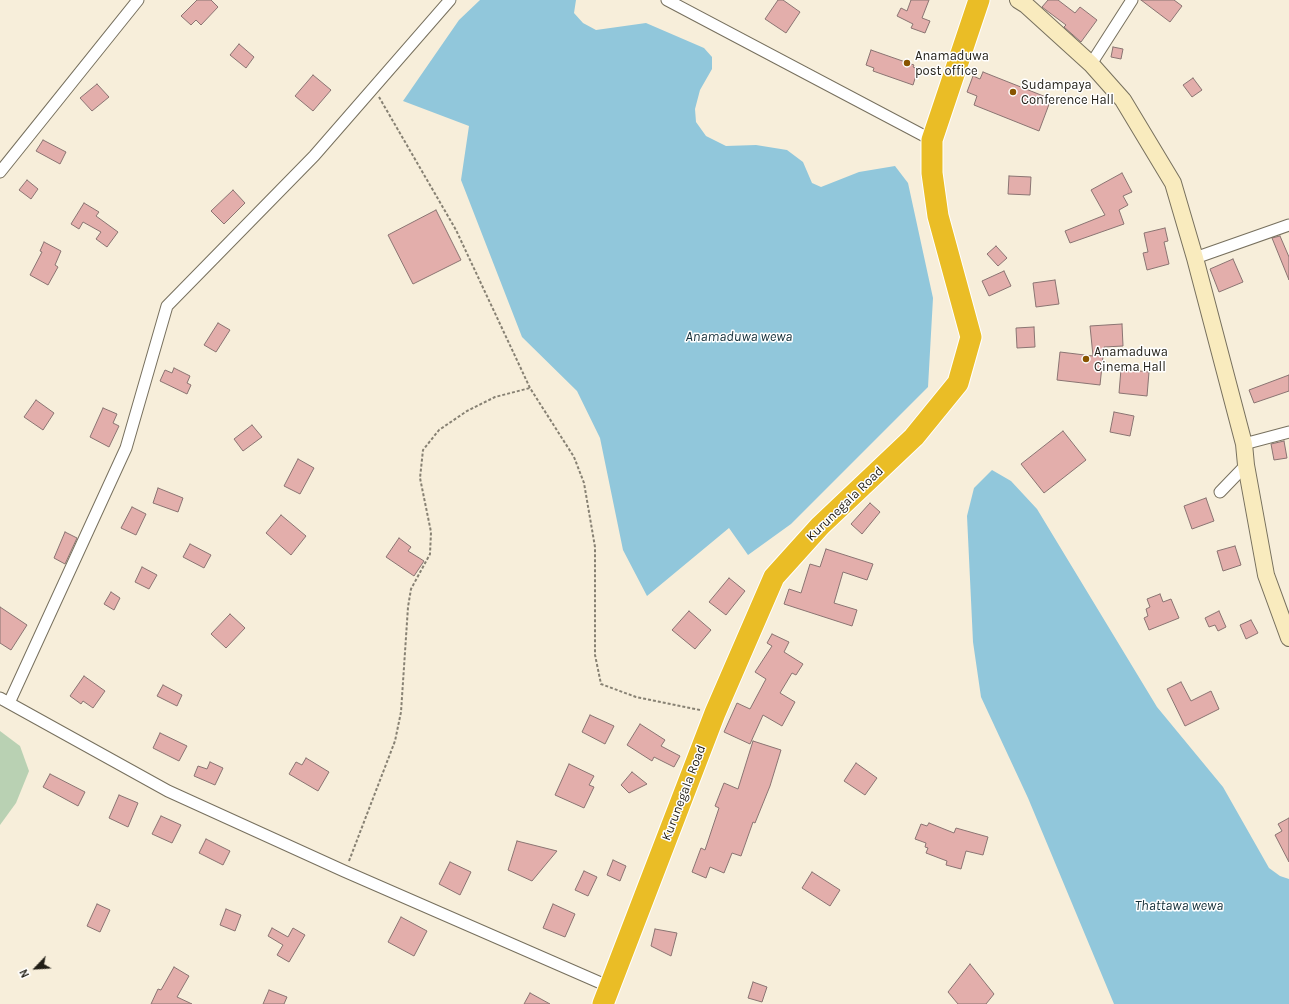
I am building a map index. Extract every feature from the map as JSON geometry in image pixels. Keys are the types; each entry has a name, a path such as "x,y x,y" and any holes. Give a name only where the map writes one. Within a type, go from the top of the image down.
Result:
{"highway":[{"name":"Kurunegala Road","path":"606,995 715,713 774,577 820,526 914,437 958,383 971,337 938,216 932,173 932,140 979,0"}],"street":[{"path":"0,172 138,0"},
{"path":"450,0 314,156 167,306 126,448 5,701 168,791 344,871 606,995"},
{"path":"667,0 932,140"},
{"path":"1018,0 1026,5 1090,64 1122,100 1173,183 1195,258 1244,444 1246,465 1266,575 1289,638"},
{"path":"1090,64 1132,0"},
{"path":"1195,258 1289,225"},
{"path":"1244,444 1289,432"},
{"path":"1220,492 1246,465"}],"path":[{"path":"373,87 456,230 530,388 574,457 584,483 595,548 595,655 601,684 636,697 715,713"},
{"path":"344,871 395,741 401,712 408,607 411,589 430,554 431,532 420,478 423,450 439,430 466,411 496,397 530,388"}],"green space":[{"path":"0,731 20,746 29,771 16,803 0,825"}],"water":[{"name":"Anamaduwa wewa","path":"480,0 576,0 574,13 583,23 596,30 646,23 704,48 712,57 712,69 700,90 695,109 696,122 706,136 726,146 756,145 787,150 803,162 812,183 821,187 859,172 895,166 908,183 933,298 928,387 791,524 748,555 729,528 647,596 623,550 600,438 577,391 522,337 461,180 469,126 403,101 459,20"},
{"name":"Thattawa wewa","path":"992,470 1011,481 1037,509 1157,707 1223,787 1269,868 1280,876 1289,879 1289,1004 1114,1004 1028,798 981,697 973,642 967,516 974,488"}],"building":[{"path":"197,0 211,0 218,7 201,25 196,20 191,25 181,16"},
{"path":"778,0 783,0 800,12 786,33 765,19"},
{"path":"911,0 929,0 922,18 930,21 925,33 911,28 913,24 897,16 901,8 907,11"},
{"path":"1048,0 1058,0 1075,13 1080,7 1097,20 1081,42 1064,27 1066,25 1042,7"},
{"path":"1141,0 1174,0 1182,6 1170,22"},
{"path":"239,44 254,57 246,68 230,55"},
{"path":"1113,47 1123,49 1121,59 1111,57"},
{"path":"871,50 914,65 913,67 918,69 913,85 873,71 874,68 866,65"},
{"path":"983,72 1051,99 1039,131 974,105 977,96 967,92 973,76 980,79"},
{"path":"313,75 331,90 313,111 295,96"},
{"path":"1193,78 1202,90 1192,97 1183,85"},
{"path":"97,84 109,97 92,111 80,98"},
{"path":"43,140 66,152 60,164 36,151"},
{"path":"1122,173 1132,192 1123,196 1128,205 1119,210 1124,224 1070,243 1065,231 1105,215 1091,190"},
{"path":"1009,176 1031,177 1030,195 1008,194"},
{"path":"27,180 38,189 31,199 19,190"},
{"path":"233,190 245,203 224,224 211,211"},
{"path":"84,203 99,212 96,216 118,232 107,247 96,239 101,232 83,222 79,229 71,224"},
{"path":"436,210 461,260 413,284 388,235"},
{"path":"1165,228 1168,241 1164,242 1169,264 1147,270 1143,253 1148,252 1144,233"},
{"path":"1280,236 1289,257 1289,280 1272,238"},
{"path":"44,242 61,251 55,265 58,267 48,285 30,275 42,252 40,251"},
{"path":"996,246 1007,258 998,266 987,254"},
{"path":"1233,259 1243,282 1219,292 1210,269"},
{"path":"1004,271 1011,286 989,296 982,281"},
{"path":"1055,280 1059,304 1036,307 1033,283"},
{"path":"218,323 230,330 216,352 204,345"},
{"path":"1122,324 1123,346 1104,347 1100,385 1057,380 1060,352 1093,356 1090,326"},
{"path":"1034,327 1035,347 1017,348 1016,328"},
{"path":"174,368 190,376 187,383 191,385 187,394 160,381 165,370 172,373"},
{"path":"1121,369 1149,372 1147,396 1119,393"},
{"path":"1289,375 1289,391 1254,403 1249,390"},
{"path":"36,400 54,413 43,430 24,417"},
{"path":"103,408 117,414 113,423 119,426 109,447 90,437"},
{"path":"1114,412 1134,416 1130,436 1110,432"},
{"path":"252,425 262,437 243,451 234,439"},
{"path":"1063,431 1086,460 1044,493 1021,464"},
{"path":"1284,441 1287,458 1274,460 1271,444"},
{"path":"298,459 314,468 300,494 284,486"},
{"path":"158,488 183,498 178,512 153,503"},
{"path":"1206,498 1214,521 1192,529 1184,506"},
{"path":"870,503 880,512 862,534 851,524"},
{"path":"132,507 146,514 136,535 121,528"},
{"path":"281,515 306,536 291,555 266,533"},
{"path":"65,532 77,538 65,564 54,558"},
{"path":"399,538 411,547 408,551 424,561 414,576 386,557"},
{"path":"190,544 211,555 204,568 183,557"},
{"path":"1235,546 1241,565 1223,571 1217,551"},
{"path":"826,549 873,564 867,580 843,572 834,603 857,610 852,626 784,604 789,589 801,593 810,564 820,567"},
{"path":"142,567 157,575 149,589 135,582"},
{"path":"729,578 745,591 726,615 709,602"},
{"path":"111,592 120,598 114,610 104,604"},
{"path":"1160,594 1163,602 1171,599 1179,618 1149,630 1144,618 1148,616 1146,609 1150,607 1147,599"},
{"path":"0,607 27,625 11,650 0,643"},
{"path":"689,611 711,630 695,649 672,630"},
{"path":"1219,611 1226,627 1218,631 1215,625 1209,627 1205,618"},
{"path":"230,614 245,628 226,648 211,634"},
{"path":"1251,620 1258,633 1246,639 1240,625"},
{"path":"772,634 789,642 784,652 803,664 796,675 792,673 780,693 795,702 782,726 763,715 750,744 724,732 737,703 750,709 766,679 755,672 772,646 767,643"},
{"path":"84,676 105,691 93,708 83,701 81,704 70,696"},
{"path":"1181,682 1191,701 1211,691 1219,709 1185,726 1167,689"},
{"path":"163,685 182,695 177,706 157,696"},
{"path":"590,715 614,726 605,744 582,732"},
{"path":"640,724 665,740 661,746 680,756 674,767 654,757 652,761 627,745"},
{"path":"160,733 187,746 179,761 153,748"},
{"path":"753,741 781,750 770,786 755,823 753,822 741,856 732,853 724,873 710,867 706,878 692,872 701,848 705,850 719,808 715,806 724,783 738,789"},
{"path":"306,758 329,772 318,791 289,774 296,762 302,765"},
{"path":"210,762 223,768 215,785 194,776 198,766 207,769"},
{"path":"856,763 877,778 865,795 844,781"},
{"path":"569,764 594,776 589,785 594,787 584,808 555,795"},
{"path":"632,772 647,784 629,793 621,785"},
{"path":"50,774 85,792 78,806 43,787"},
{"path":"119,795 138,803 128,827 109,818"},
{"path":"161,816 181,825 172,843 152,834"},
{"path":"1289,818 1289,862 1275,835 1282,831 1278,824"},
{"path":"929,823 954,833 956,828 988,837 983,855 966,851 961,869 946,865 947,861 926,853 928,848 925,847 926,843 915,839 921,824 927,826"},
{"path":"206,839 230,851 223,865 199,853"},
{"path":"517,841 557,851 532,881 508,870"},
{"path":"613,860 626,866 620,881 607,875"},
{"path":"450,862 471,872 460,895 439,884"},
{"path":"584,871 597,877 588,896 575,890"},
{"path":"812,872 840,890 830,906 802,888"},
{"path":"97,904 110,910 100,932 87,926"},
{"path":"553,904 575,914 565,937 543,928"},
{"path":"226,909 241,915 235,931 220,925"},
{"path":"401,917 427,931 414,956 388,942"},
{"path":"272,928 288,937 293,928 305,935 289,962 277,955 283,945 268,936"},
{"path":"655,929 677,933 671,956 651,946"},
{"path":"970,964 994,994 986,1004 958,1004 948,992"},
{"path":"174,967 189,976 177,997 192,1004 151,1004 158,989 161,990"},
{"path":"753,982 767,987 762,1002 748,998"},
{"path":"269,990 287,997 284,1004 263,1004"},
{"path":"530,993 550,1004 524,1004"}],"place":[{"name":"Anamaduwa post office","path":"907,63"},
{"name":"Sudampaya Conference Hall","path":"1013,92"},
{"name":"Anamaduwa Cinema Hall","path":"1086,359"}]}
